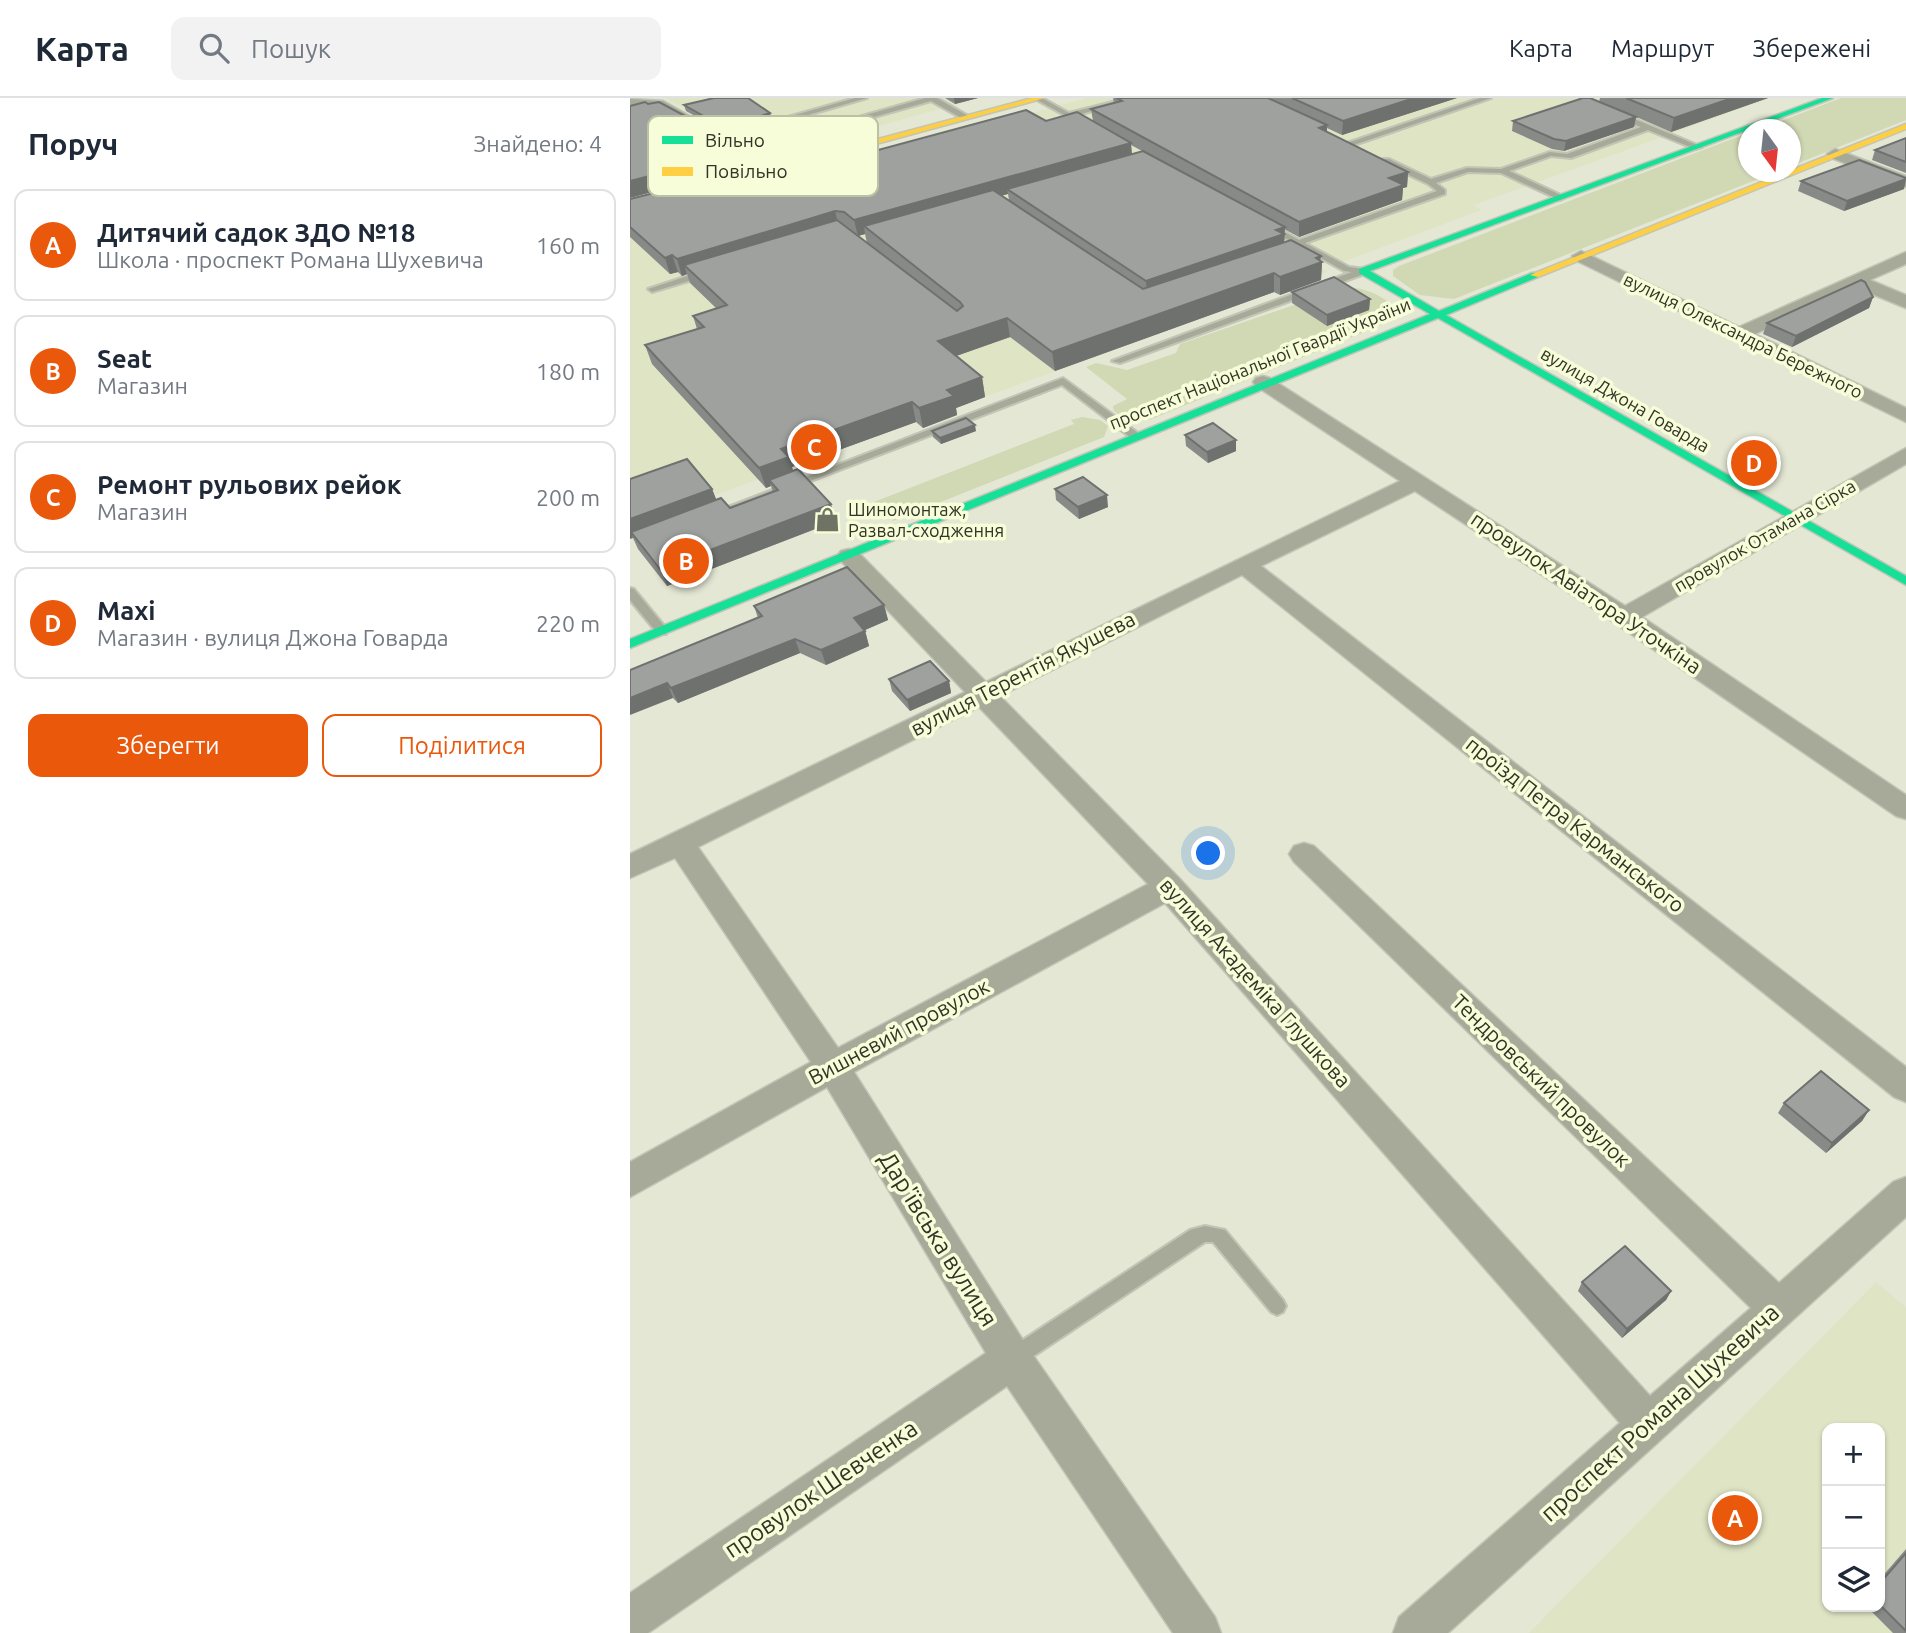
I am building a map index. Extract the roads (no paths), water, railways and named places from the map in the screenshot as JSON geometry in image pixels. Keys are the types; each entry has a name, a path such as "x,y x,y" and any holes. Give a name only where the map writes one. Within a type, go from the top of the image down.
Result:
{"street":[{"path":"878,141 1040,98"},
{"path":"1362,271 1829,98"},
{"path":"630,104 657,104 679,116"},
{"name":"проспект Національної Гвардії України","path":"630,644 849,556 1263,382 1906,126"},
{"path":"1835,154 1906,182"},
{"path":"630,208 675,196"},
{"name":"вулиця Олександра Бережного","path":"1581,256 1906,416"},
{"path":"1739,334 1906,257"},
{"name":"вулиця Джона Говарда","path":"1362,271 1906,581"},
{"path":"1856,281 1906,303"},
{"name":"провулок Авіатора Уточкіна","path":"1263,382 1624,617 1906,809"},
{"name":"провулок Отамана Сірка","path":"1624,617 1906,455"},
{"name":"вулиця Терентія Якушева","path":"630,867 984,695 1243,564 1417,481"},
{"name":"вулиця Академіка Глушкова","path":"849,556 1169,887 1647,1423"},
{"name":"проїзд Петра Карманського","path":"1243,564 1906,1087"},
{"name":"Дар'ївська вулиця","path":"680,842 833,1067 1012,1359 1199,1633"},
{"name":"Тендровський провулок","path":"1304,854 1778,1308"},
{"name":"Вишневий провулок","path":"630,1181 833,1067 1169,887"},
{"name":"проспект Романа Шухевича","path":"1415,1633 1906,1194"},
{"name":"провулок Шевченка","path":"630,1619 1012,1359"}],"lane":[{"path":"797,116 863,98"},
{"path":"868,116 933,98 966,117"},
{"path":"1040,98 1091,128"},
{"path":"1069,115 1136,98"},
{"path":"1348,144 1487,98"},
{"path":"1612,113 1698,147"},
{"path":"1431,182 1467,170 1502,171 1550,154 1567,156 1648,127"},
{"path":"1336,138 1360,149"},
{"path":"1300,247 1442,192 1431,182 1372,155"},
{"path":"1502,171 1560,198"},
{"path":"1263,224 1300,247 1347,270 1362,271"},
{"path":"652,289 716,270"},
{"path":"1117,361 1362,271"},
{"path":"706,517 1063,381 1134,435"},
{"path":"630,592 662,631"},
{"path":"1012,1359 1204,1233 1219,1236 1277,1306"}],"place":[{"name":"Ремонт рульових рейок","path":"814,447"},
{"name":"Maxi","path":"1754,463"},
{"name":"Шиномонтаж, Развал-сходження","path":"828,520"},
{"name":"Seat","path":"686,561"},
{"name":"Дитячий садок ЗДО №18","path":"1735,1518"}]}
